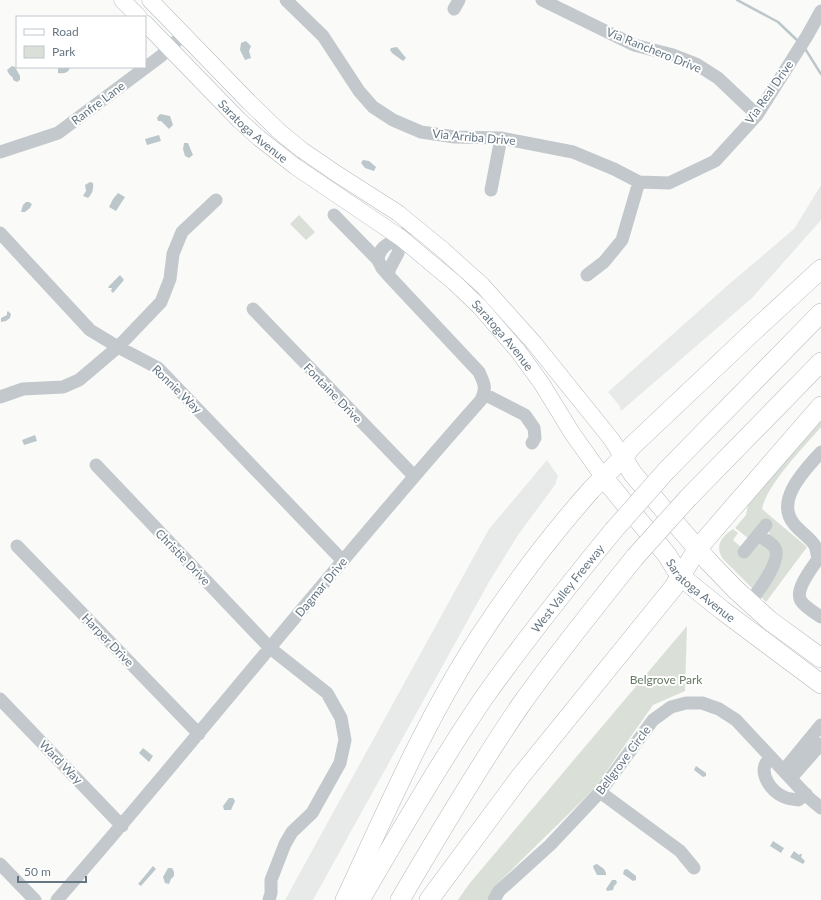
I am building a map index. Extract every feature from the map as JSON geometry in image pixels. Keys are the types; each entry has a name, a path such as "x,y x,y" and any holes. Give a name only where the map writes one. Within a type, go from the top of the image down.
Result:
{"highway":[{"path":"345,900 419,744 463,664 528,568 572,513 623,458 632,446 821,269"},
{"name":"West Valley Freeway","path":"360,900 441,764 483,699 534,630 613,531 666,471 821,313"},
{"path":"400,900 454,808 520,706 573,634 636,557 688,498 821,362"},
{"path":"429,900 520,777 673,588 698,548 821,406"},
{"name":"Saratoga Avenue","path":"623,458 633,474 708,561 749,602 785,632 821,658"},
{"name":"Saratoga Avenue","path":"604,478 667,555 680,576 722,610 821,684"}],"main road":[{"path":"122,0 138,16"},
{"name":"Saratoga Avenue","path":"150,0 248,102 281,133 302,150 337,174 398,213 462,266 508,312 534,343 612,440 623,458"},
{"name":"Saratoga Avenue","path":"146,24 239,120 259,138 296,167 401,238 460,288 500,329 542,384 572,433 604,478"}],"street":[{"name":"Via Arriba Drive","path":"286,0 323,36 359,91 373,106 393,120 421,132 455,137 501,138 573,152 614,169 640,182"},
{"name":"Via Ranchero Drive","path":"542,0 634,44 673,55 696,64 718,78 757,115"},
{"name":"Via Real Drive","path":"640,182 669,183 714,161 757,115 821,11"},
{"name":"Ranfre Lane","path":"146,67 161,56 184,34"},
{"name":"Ranfre Lane","path":"0,152 58,134 145,68"},
{"path":"491,190 501,138"},
{"path":"587,275 604,262 622,240 640,182"},
{"path":"0,397 22,389 63,387 79,380 118,347 161,302 170,279 173,254 182,232 216,200"},
{"path":"334,215 378,260 388,275 479,372 485,386 484,394 525,415 534,428 535,438 532,443"},
{"path":"388,275 398,253 401,238 412,224"},
{"name":"Ronnie Way","path":"0,233 90,330 158,368 343,561"},
{"path":"378,260 381,249 387,244 401,238"},
{"name":"Fontaine Drive","path":"253,309 414,476"},
{"name":"Dagmar Drive","path":"57,900 122,826 414,476 482,400 484,394"},
{"path":"821,452 801,475 787,500 787,512 793,523 815,545 818,559 800,588 799,595 801,602 821,617"},
{"name":"Christie Drive","path":"96,465 270,648 327,693 341,718 345,740 340,763 312,813 292,832 284,844 271,880 271,893 269,900"},
{"path":"744,552 766,525"},
{"path":"749,602 757,594 776,556 776,550 771,543 758,535"},
{"name":"Harper Drive","path":"17,546 199,734"},
{"name":"Ward Way","path":"0,699 122,826"},
{"name":"Bellgrove Circle","path":"494,900 499,891 550,845 600,792 653,720 671,707 686,703 702,703 719,709 736,720 821,808"},
{"path":"788,774 821,725"},
{"path":"788,774 821,744"},
{"path":"771,757 766,764 764,774 769,785 781,796 791,799 798,800 806,794"},
{"path":"600,792 680,852 694,868"},
{"path":"0,864 35,900"}],"shaded area":[{"path":"246,41 251,46 249,51 251,58 245,60 240,50 241,43"},
{"path":"397,47 406,58 403,61 390,50 391,48"},
{"path":"12,66 15,67 20,76 20,80 17,82 13,80 7,70"},
{"path":"70,68 65,73 58,73 58,69"},
{"path":"160,114 170,116 173,125 169,129 161,121 158,121 157,118"},
{"path":"159,135 161,141 147,145 145,139"},
{"path":"184,143 188,143 193,155 189,158 185,156 183,149"},
{"path":"363,160 369,161 376,167 374,171 365,168 361,163"},
{"path":"90,182 93,183 93,187 92,193 88,198 83,196 86,191 85,185"},
{"path":"821,185 821,220 752,298 621,411 619,405 608,392 728,285 794,229"},
{"path":"118,193 125,197 116,211 109,207"},
{"path":"26,202 32,204 30,208 25,212 21,212 23,205"},
{"path":"120,275 124,280 113,293 111,291 112,288 108,287"},
{"path":"8,311 11,314 10,318 1,322 1,318 7,315"},
{"path":"35,435 37,441 24,445 22,440"},
{"path":"547,460 558,476 555,485 518,535 489,582 313,900 285,900 489,529"},
{"path":"143,748 153,756 149,762 139,753"},
{"path":"696,766 706,773 706,776 703,777 694,770"},
{"path":"229,798 233,798 235,801 231,810 224,810 223,806"},
{"path":"773,841 784,848 781,853 770,846"},
{"path":"794,851 799,855 802,854 801,857 805,861 803,864 790,857"},
{"path":"597,864 604,869 606,875 597,875 593,867"},
{"path":"153,866 156,869 141,886 138,884"},
{"path":"168,868 172,868 174,872 174,876 169,884 165,883 163,877"},
{"path":"627,869 636,876 636,880 633,881 623,874 624,870"},
{"path":"612,880 616,880 617,883 613,890 607,891 606,889"}],"green space":[{"path":"299,215 315,232 306,240 290,224"},
{"path":"821,421 821,427 778,477 765,499 762,509 807,547 766,602 759,595 778,561 769,532 748,538 735,528 746,515 748,505"},
{"path":"733,529 738,533 733,540 743,549 758,543 766,543 773,556 753,589 723,559 720,554 720,542"},
{"name":"Belgrove Park","path":"687,626 685,691 653,705 594,789 498,883 487,900 458,900 469,884"}],"waterway":[{"path":"737,0 778,22 799,42"},
{"path":"804,47 821,74"}]}
